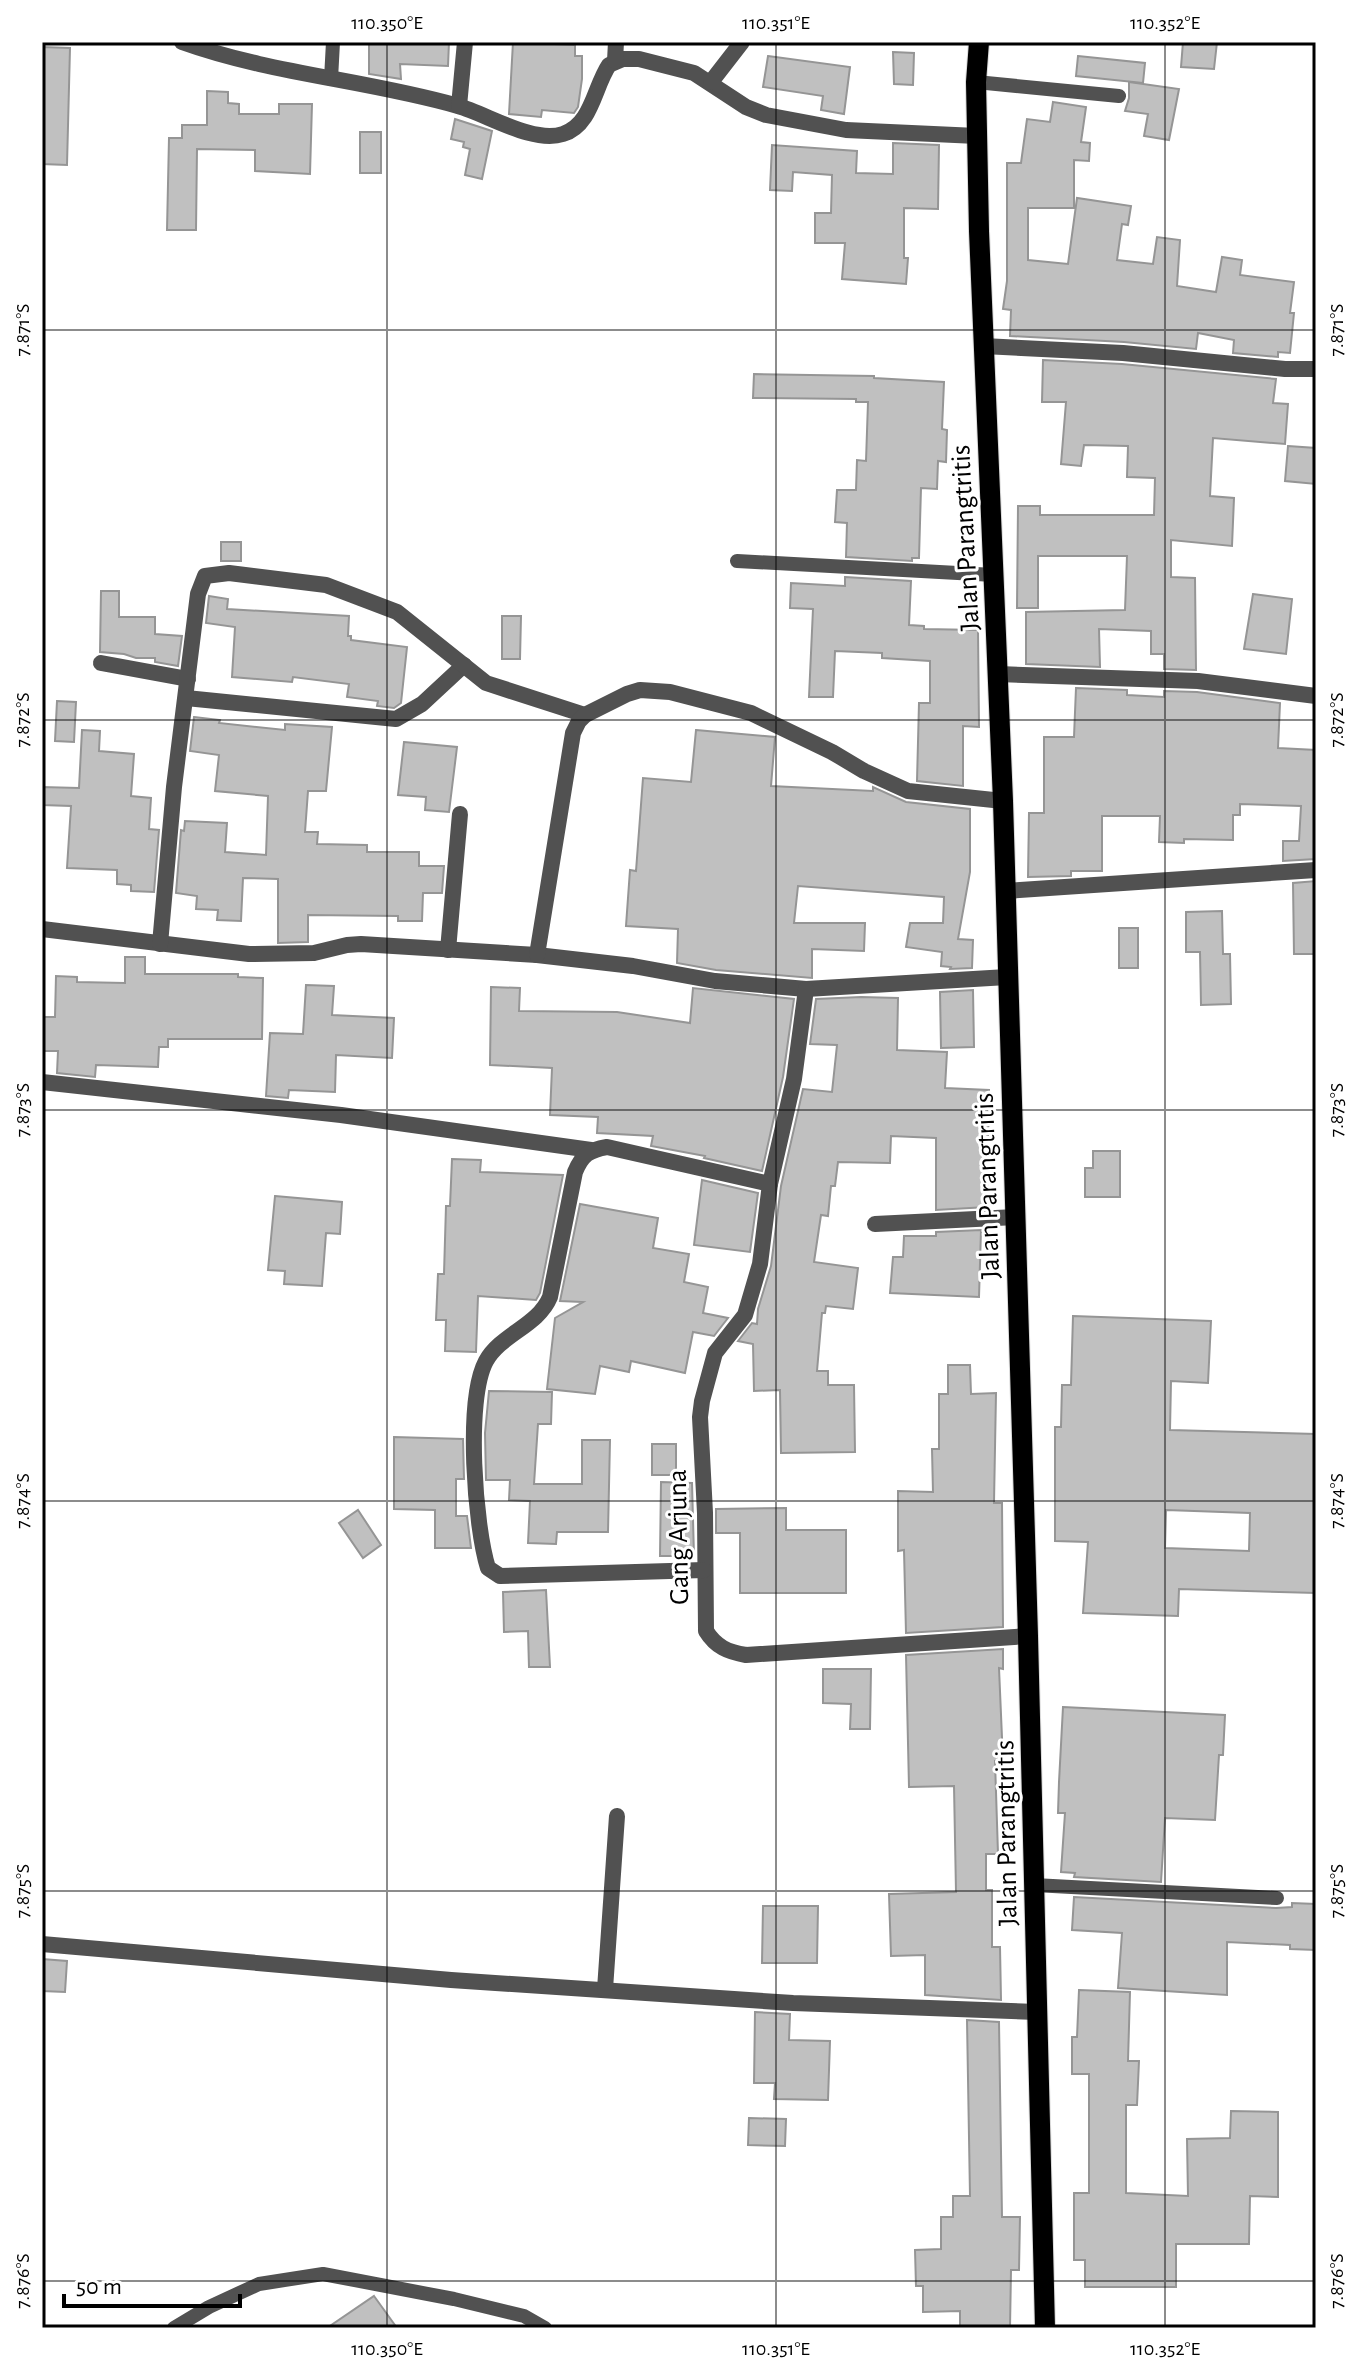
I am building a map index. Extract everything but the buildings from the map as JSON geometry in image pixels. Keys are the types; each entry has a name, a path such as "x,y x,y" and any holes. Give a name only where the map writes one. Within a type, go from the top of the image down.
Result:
{"main road":[{"name":"Jalan Parangtritis","path":"979,42 976,82 983,346 1003,801 1045,2328"}],"street":[{"path":"182,42 215,54 459,106 529,133 545,136 567,133 577,126 588,112 604,71 615,61 639,59 694,73 746,107 766,115 846,130 977,136"},
{"path":"459,106 465,42"},
{"path":"615,61 616,42"},
{"path":"711,82 742,42"},
{"path":"983,346 1123,353 1271,368 1316,369"},
{"path":"160,944 174,787 201,583 205,576 214,573 326,585 397,612 486,683 585,715"},
{"path":"101,663 188,679"},
{"path":"186,698 396,719 422,704 464,665"},
{"path":"998,674 1198,681 1316,696"},
{"path":"537,955 573,733 585,715 640,690 670,692 751,713 908,791 1003,801"},
{"path":"448,950 460,814"},
{"path":"1005,891 1316,870"},
{"path":"42,929 160,944 287,955 361,944 537,955 633,966 715,981 806,989 1007,977"},
{"path":"42,1082 341,1115 591,1150 607,1147 770,1184 794,1079 806,989"},
{"path":"591,1150 581,1158 575,1172 545,1309 497,1348 486,1361 480,1376 474,1426 476,1500 485,1558 488,1568 500,1576 704,1570"},
{"name":"Gang Arjuna","path":"770,1184 760,1264 745,1315 715,1353 702,1401 706,1631 712,1641 728,1652 746,1655 1028,1636"},
{"path":"875,1224 1016,1217"},
{"path":"605,1989 617,1816"},
{"path":"42,1944 451,1980 793,2003 1037,2012"}],"lane":[{"path":"331,79 333,42"},
{"path":"976,82 1119,96"},
{"path":"737,561 994,575"},
{"path":"1034,1885 1277,1898"},
{"path":"174,2328 209,2307 259,2284 323,2274 496,2309 524,2316 545,2328"}]}
